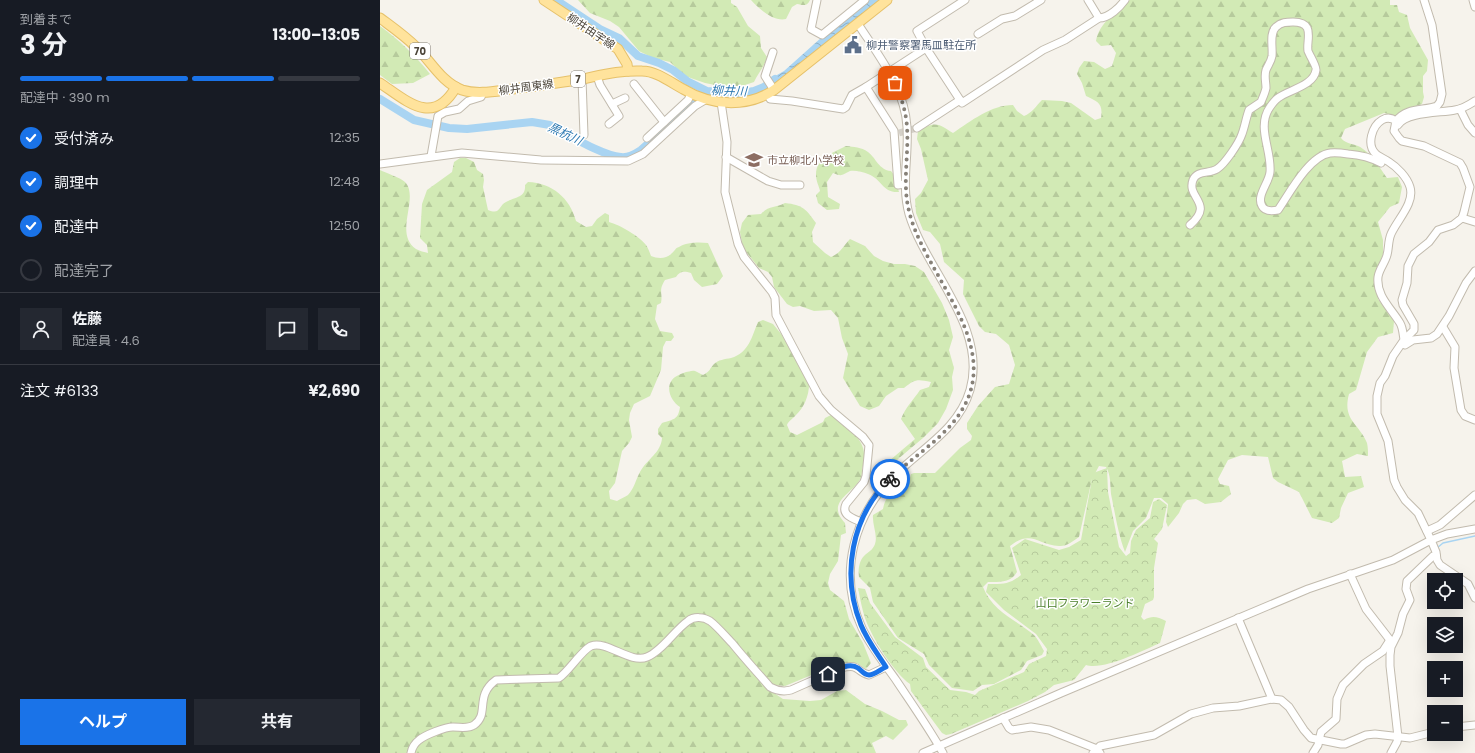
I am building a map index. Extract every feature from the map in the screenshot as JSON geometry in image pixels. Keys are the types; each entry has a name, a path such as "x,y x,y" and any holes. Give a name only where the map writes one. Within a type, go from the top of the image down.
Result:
{"main road":[{"name":"柳井由宇線","path":"544,0 618,49 627,64 628,71"},
{"name":"柳井周東線","path":"456,87 470,92 483,93 628,71 644,71 653,73 699,97 721,102 747,102 772,90 887,0"},
{"name":"70","path":"380,18 415,46 442,77 456,87"},
{"path":"380,83 410,103 420,108 427,109 434,108 446,102 456,87"}],"street":[{"path":"817,0 811,29 822,35 865,0"},
{"path":"965,0 917,31 926,48 962,103 1043,50 1065,40 1099,18 1103,18 1111,13 1125,0"},
{"path":"978,34 1002,19 1015,16 1041,0"},
{"path":"1088,0 1099,18"},
{"path":"1424,0 1432,24 1442,94 1441,99 1437,106 1408,111 1396,121 1394,131 1402,141 1424,146 1460,163 1464,168 1472,187 1462,218 1453,225 1438,230 1429,242 1419,249 1410,260 1408,266 1408,283 1402,300 1403,305 1414,324 1414,327 1412,333 1403,342 1393,356 1385,376 1380,383 1377,396 1378,414 1390,450 1394,480 1405,500 1418,513 1436,551 1437,560 1440,565 1468,584 1475,598"},
{"path":"1473,0 1475,7"},
{"path":"1190,225 1197,218 1201,206 1194,193 1192,186 1193,180 1198,174 1217,169 1227,159 1242,134 1249,110 1261,102 1266,86 1264,78 1266,70 1271,62 1273,32 1275,27 1285,22 1298,22 1304,25 1309,32 1308,49 1311,60 1316,67 1316,72 1311,79 1299,88 1278,98 1265,114 1264,130 1270,171 1268,183 1261,195 1261,205 1264,209 1272,211 1278,210 1295,184 1313,162 1325,154 1341,153 1362,155 1373,158 1382,163 1391,163"},
{"path":"858,24 889,72 901,96 906,116 906,200 912,223 956,308 969,337 973,356 972,379 967,398 955,420 939,437 898,471 882,487 870,505 861,522 853,546 850,573 852,594 861,626 872,646 944,753"},
{"path":"773,52 766,72 766,79 772,90 770,99 843,109 846,107 852,95 926,48"},
{"path":"597,76 600,85 619,116 609,124"},
{"path":"582,79 584,136"},
{"path":"634,84 664,122"},
{"path":"866,87 897,134 897,179 898,185 905,184"},
{"path":"431,156 438,116 445,112 459,109 468,101 481,97 483,93"},
{"path":"647,138 688,100 699,97"},
{"path":"380,164 462,153 535,160 628,161 643,154 695,106 699,97"},
{"path":"612,104 625,98"},
{"path":"917,128 960,100"},
{"path":"1396,135 1402,120 1410,117 1460,109 1475,101"},
{"path":"721,102 727,142 725,192 741,252 772,292 775,298 776,315 819,396 831,410 864,436 869,445 864,482 844,508 846,515 861,522"},
{"path":"1460,109 1468,125 1475,133"},
{"path":"1396,121 1388,118 1384,119 1377,124 1371,138 1372,149 1375,154 1391,163 1401,173 1411,189 1408,202 1391,234 1386,257 1379,270 1378,285 1387,305 1400,323 1403,342"},
{"path":"726,157 773,183 781,185 800,185"},
{"path":"1462,218 1475,222"},
{"path":"1403,342 1405,345 1413,340 1434,336 1443,327 1466,283 1475,271"},
{"path":"1443,327 1455,347 1454,368 1461,410 1466,416 1475,420"},
{"path":"1427,531 1440,525 1475,496"},
{"path":"923,753 1308,589 1393,560 1431,540 1447,534 1475,529"},
{"path":"1313,753 1321,739 1323,729 1336,719 1337,699 1344,685 1364,664 1382,651 1387,642 1391,641 1398,633 1403,614 1410,600 1406,589 1407,582 1433,556 1436,551"},
{"path":"1350,574 1366,609 1391,641 1390,666 1398,737 1391,753"},
{"path":"411,753 412,748 418,740 446,728 467,728 478,722 481,716 482,698 485,691 489,685 496,680 559,678 566,673 587,648 592,646 600,645 634,657 647,657 689,619 703,618 710,621 725,635 770,687 776,690 785,692 791,690 848,666 858,668 864,674 869,675 886,667"},
{"path":"1238,618 1272,699"},
{"path":"1003,718 1012,730 1031,727 1044,729 1096,752 1100,746 1154,735 1191,714 1204,710 1239,706 1272,699 1281,700 1286,703 1307,735 1311,738 1345,744 1366,735 1375,734 1398,737 1418,737 1427,734"},
{"path":"1463,727 1475,725"}],"green space":[{"path":"578,0 731,0 731,3 737,7 748,26 760,36 761,48 767,57 754,82 742,86 720,86 705,83 685,76 670,62 653,58 639,51 619,27 610,21 590,13"},
{"path":"751,0 810,0 806,5 797,4 792,7 786,19 777,19 767,14"},
{"path":"1130,0 1390,0 1390,5 1397,5 1399,12 1407,15 1410,28 1428,60 1427,71 1423,76 1424,97 1422,104 1406,109 1396,116 1384,113 1345,129 1341,138 1367,152 1387,178 1398,177 1402,187 1399,203 1390,207 1378,222 1383,240 1383,254 1375,276 1378,299 1394,321 1393,333 1378,337 1367,352 1356,390 1349,394 1347,403 1352,421 1364,436 1367,443 1368,456 1357,454 1342,461 1345,477 1361,476 1364,487 1348,493 1341,508 1339,518 1332,523 1312,518 1299,492 1273,478 1268,457 1242,455 1228,460 1218,479 1220,484 1229,486 1231,494 1221,502 1205,504 1196,499 1187,500 1168,527 1166,522 1168,504 1161,498 1154,498 1146,518 1133,531 1125,552 1115,516 1109,473 1106,467 1099,466 1092,479 1079,537 1064,546 1052,545 1029,538 1017,541 1010,546 1017,572 1008,580 988,582 983,587 987,596 999,609 1034,635 1044,651 1042,655 1027,661 1021,670 994,684 982,685 973,691 952,688 929,665 924,654 898,638 873,602 870,588 859,577 859,566 861,560 872,549 876,541 873,515 883,509 885,502 891,494 905,488 911,474 935,473 960,448 971,440 972,436 967,429 967,423 978,406 995,387 1009,384 1015,365 1009,345 996,334 985,332 979,326 963,294 964,280 944,262 940,244 930,232 923,230 916,213 915,199 921,193 928,180 921,149 917,139 918,131 936,124 953,133 982,114 1005,106 1013,105 1017,111 1024,116 1032,111 1042,100 1071,103 1095,120 1101,118 1101,106 1086,96 1082,83 1077,74 1084,61 1094,62 1105,69 1112,66 1116,53 1111,45 1101,46 1096,41 1105,23 1114,13"},
{"path":"380,26 419,60 430,74 413,83 392,84 380,75"},
{"path":"846,146 865,150 871,154 883,168 891,171 894,175 899,192 893,192 885,188 873,176 864,173 850,171 840,175 833,173 827,182 828,197 840,204 839,209 827,210 818,203 816,195 820,191 816,175 819,164 826,156"},
{"path":"460,158 466,158 474,162 477,170 483,174 483,187 488,210 497,211 506,202 522,195 525,185 528,182 545,185 559,193 565,199 576,221 586,227 592,226 597,219 605,213 609,215 609,222 629,231 639,238 647,246 651,256 662,258 670,255 677,248 689,243 708,243 723,276 717,284 702,287 694,280 691,273 686,272 682,272 676,277 665,280 661,289 661,303 657,305 655,319 660,331 672,333 674,337 671,341 666,341 663,347 661,370 650,396 634,404 630,413 629,420 632,437 622,451 615,483 609,491 610,499 617,501 630,493 643,467 659,448 662,438 658,434 658,429 662,423 677,417 680,407 674,402 669,391 672,380 678,375 691,371 695,371 703,375 714,364 737,356 746,348 752,338 758,322 763,320 773,324 782,335 809,385 804,405 787,425 790,432 797,435 823,422 825,418 831,415 845,425 859,439 864,453 862,475 860,480 839,505 838,510 845,523 846,533 841,535 838,561 830,574 828,583 830,590 844,601 849,619 863,643 871,663 866,669 857,663 846,663 785,686 776,685 771,691 783,699 810,701 821,700 837,691 846,690 865,704 899,720 906,720 908,725 893,740 886,736 872,743 876,753 380,753 380,170 405,182 409,189 410,197 406,225 407,234 410,242 416,249 428,253 427,245 420,238 422,204 427,190 452,172 454,162"},
{"path":"785,203 804,208 816,223 812,232 813,242 831,257 840,251 850,239 865,246 874,256 883,261 894,264 915,266 924,272 942,303 949,320 953,337 949,350 954,368 952,377 953,390 946,409 938,423 880,477 876,474 915,439 901,419 907,407 920,390 929,387 931,382 916,380 904,388 898,388 886,396 879,406 869,410 860,406 843,378 848,354 842,338 838,318 831,310 814,311 800,306 793,307 787,304 774,287 772,277 768,272 759,268 743,248 740,232 742,223 748,215 761,214 767,209"},
{"name":"山口フラワーランド","path":"1107,468 1108,492 1119,547 1126,556 1130,553 1131,541 1136,530 1150,518 1153,502 1159,499 1167,505 1162,529 1154,539 1158,543 1154,568 1154,597 1153,600 1145,604 1141,617 1144,620 1150,617 1155,617 1166,621 1160,643 1113,663 1093,666 1086,665 1074,680 1054,685 1045,692 1028,701 951,734 946,735 942,733 911,691 910,684 897,672 878,645 865,618 858,588 865,589 870,603 895,637 923,658 926,667 950,690 975,695 979,691 1024,672 1029,664 1046,656 1047,649 1036,634 1004,610 986,592 988,584 1001,584 1009,582 1021,575 1012,548 1025,539 1059,550 1069,547 1081,540 1093,473"}],"water":[{"path":"868,0 881,0 773,84 770,79 784,71 822,37"}],"waterway":[{"name":"柳井川","path":"556,0 600,29 619,38 638,56 659,63 673,70 687,81 707,91 742,93 754,91 764,87 775,79"},
{"name":"黒杭川","path":"380,99 414,120 449,128 467,129 532,122 550,125 604,153 613,156 626,157 641,150 704,94"},
{"path":"1437,548 1443,543 1475,536"},
{"path":"1348,684 1357,676"}],"tunnel":[{"path":"899,133 917,128"}],"way so far":[{"path":"890,479 949,428 955,420 963,408 967,398 972,379 973,367 973,356 965,327 916,233 909,213 905,184 907,126 904,106 895,83"}],"place":[{"name":"柳井警察署馬皿駐在所","path":"853,45"},
{"name":"市立柳北小学校","path":"754,160"}],"route":[{"path":"828,674 841,668 853,666 858,668 864,674 872,675 886,667 861,626 852,594 850,573 853,546 861,522 873,500 890,479"}]}
